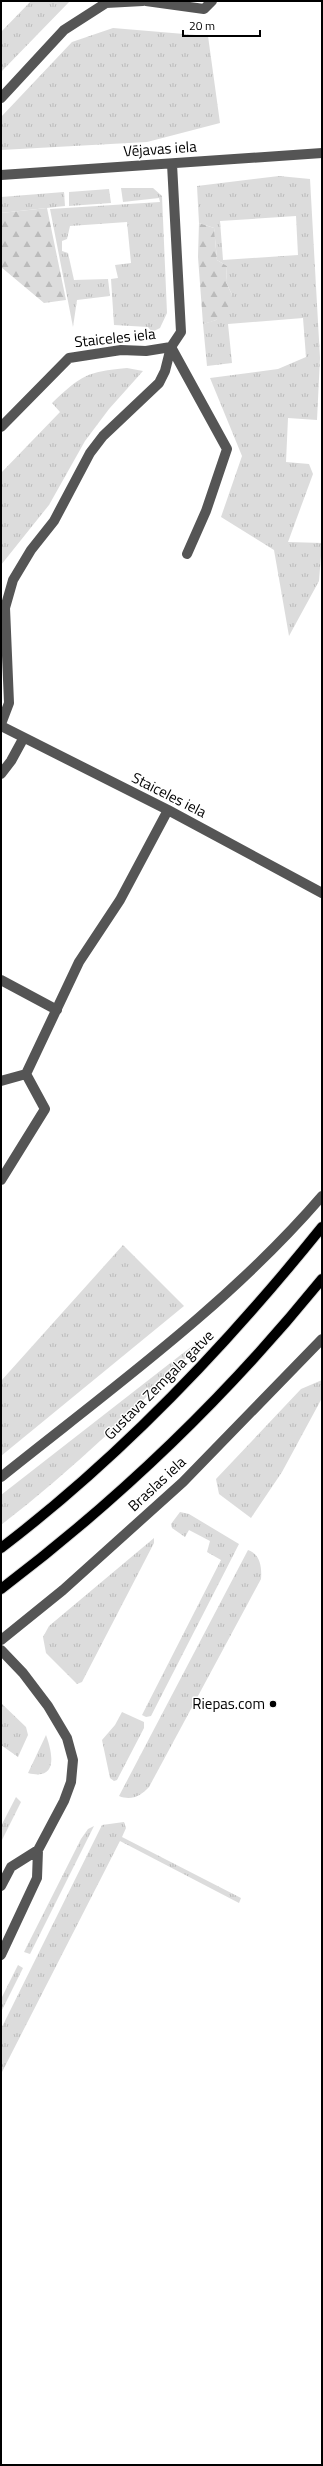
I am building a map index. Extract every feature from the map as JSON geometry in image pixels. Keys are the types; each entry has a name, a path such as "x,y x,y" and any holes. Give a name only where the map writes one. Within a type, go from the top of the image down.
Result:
{"main road":[{"name":"Gustava Zemgala gatve","path":"1,1548 94,1472 162,1408 257,1306 322,1227"},
{"path":"1,1589 117,1496 184,1433 284,1327 322,1280"}],"street":[{"path":"1,98 64,30 106,3 144,1 204,9 212,1"},
{"name":"Vējavas iela","path":"1,175 172,164 322,152"},
{"name":"Staiceles iela","path":"1,427 69,358 121,350 146,351 171,347 181,332 172,164"},
{"path":"171,347 227,449 206,511 187,554"},
{"path":"1,725 9,703 5,608 13,580 31,550 54,521 90,453 103,436 159,383 165,371 171,347"},
{"name":"Staiceles iela","path":"1,725 23,739 168,810 322,893"},
{"path":"1,774 11,761 23,739"},
{"path":"1,1081 26,1074 79,962 120,900 168,810"},
{"path":"1,980 57,1010"},
{"path":"1,1180 45,1109 26,1074"},
{"path":"1,1477 202,1316 256,1267 322,1196"},
{"name":"Braslas iela","path":"1,1640 63,1590 183,1482 322,1339"},
{"path":"1,1650 23,1673 48,1706 67,1738 73,1760 71,1782 64,1801 38,1850 37,1878 1,1955"},
{"path":"1,1886 11,1867 38,1850"}],"green space":[{"path":"31,1 70,1 1,72 1,32"},
{"path":"113,28 208,36 220,123 147,142 1,150 1,117 72,42"},
{"path":"279,176 310,179 320,358 317,420 288,418 286,462 309,464 313,474 288,542 322,543 319,581 289,636 274,550 221,517 242,456 210,378 278,369 306,357 303,318 228,324 232,363 207,366 203,324 216,320 232,295 226,282 227,266 217,260 214,228 199,223 197,186","holes":["296,216 298,255 223,260 220,221"]},
{"path":"121,188 153,188 162,196 167,313 160,328 152,332 148,327 114,325 111,279 118,278 115,265 131,263 127,222 70,226 67,239 62,241 62,251 68,253 74,280 108,279 110,296 77,300 73,327 50,209 160,202 159,198 123,202"},
{"path":"109,189 111,203 69,206 69,192"},
{"path":"64,192 65,206 1,213 1,197"},
{"path":"47,208 66,300 44,303 1,267 1,213"},
{"path":"199,223 214,228 217,260 227,266 226,282 232,295 226,312 220,318 203,324 198,257"},
{"path":"127,368 143,371 109,409 85,441 49,505 1,565 1,473 60,412 52,403 71,386 85,376 93,373"},
{"path":"123,1245 184,1306 1,1456 1,1381"},
{"path":"202,1342 129,1414 79,1460 1,1525 1,1495 196,1343"},
{"path":"322,1380 322,1398 282,1472 251,1518 219,1494 216,1479 301,1389"},
{"path":"180,1512 189,1514 239,1544 151,1716 146,1717 142,1715 221,1560 207,1552 210,1541 189,1530 185,1537 172,1528 171,1524"},
{"path":"154,1538 154,1543 82,1682 77,1684 46,1653 43,1637 49,1626"},
{"path":"248,1550 258,1558 261,1570 261,1579 149,1787 136,1797 128,1798 119,1796"},
{"path":"1,1703 26,1727 28,1735 18,1757 1,1745"},
{"path":"122,1712 144,1722 144,1728 117,1780 114,1781 110,1778 102,1740 115,1725"},
{"path":"46,1735 51,1757 49,1770 38,1774 28,1773"},
{"path":"16,1797 21,1802 1,1842 1,1826"},
{"path":"124,1822 126,1828 122,1837 241,1898 239,1903 120,1841 1,2074 1,2029 102,1825"},
{"path":"94,1826 30,1954 24,1952 81,1839 88,1829"},
{"path":"18,1965 23,1968 1,2012 1,1999"}],"place":[{"name":"Riepas.com","path":"273,1704"}]}
